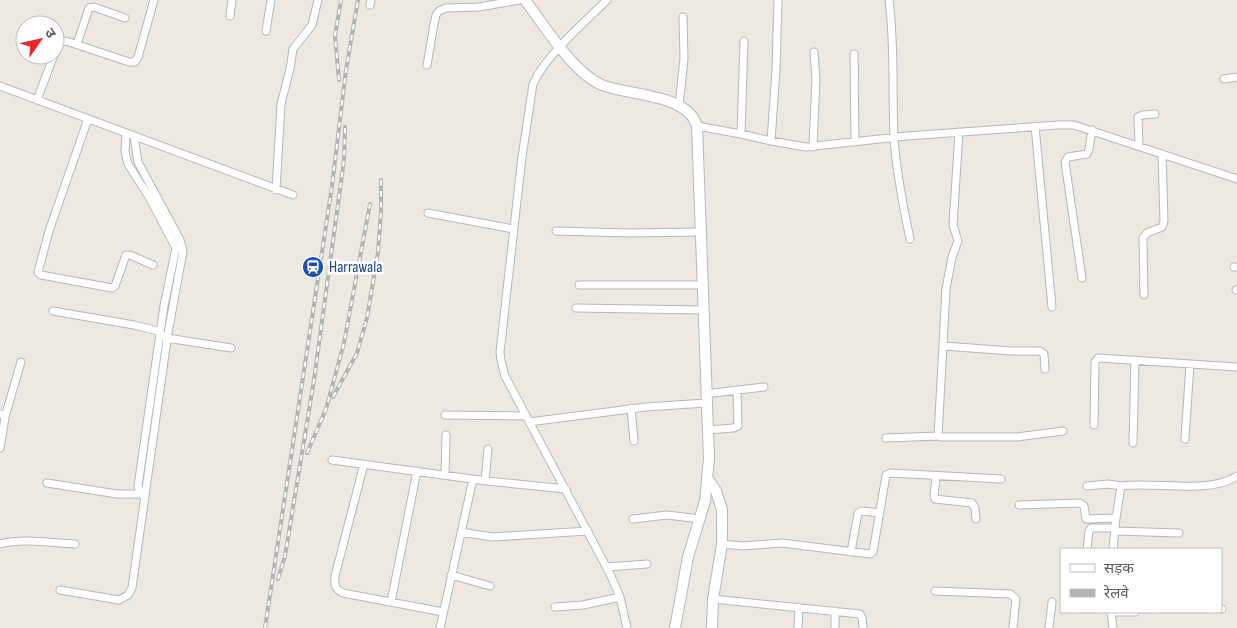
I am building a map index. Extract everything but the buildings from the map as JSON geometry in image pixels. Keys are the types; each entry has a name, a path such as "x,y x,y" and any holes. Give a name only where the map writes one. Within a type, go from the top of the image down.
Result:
{"street":[{"path":"65,41 128,62 135,62 154,0"},
{"path":"230,16 232,0"},
{"path":"266,32 271,0"},
{"path":"276,190 281,104 293,49 312,25 318,0"},
{"path":"427,65 434,24 439,11 446,8 479,8 519,0"},
{"path":"525,0 581,72 604,86 679,105 690,113 697,126 708,430 708,479 705,501 688,557 676,628"},
{"path":"607,0 560,47 533,84 513,229 500,352 505,376 607,567 620,597 628,628"},
{"path":"771,141 778,0"},
{"path":"889,0 894,51 894,138 910,239"},
{"path":"77,44 89,8 94,7 125,18"},
{"path":"679,105 684,59 683,17"},
{"path":"741,134 744,41"},
{"path":"813,147 816,79 814,52"},
{"path":"854,54 855,142"},
{"path":"37,100 51,65"},
{"path":"1224,79 1237,77"},
{"path":"0,86 292,195"},
{"path":"1139,146 1138,117 1154,114"},
{"path":"88,119 49,231 38,272 41,275 112,288 115,286 126,255 130,254 153,265"},
{"path":"697,126 771,141 813,147 959,132 1074,125 1237,180"},
{"path":"1036,126 1052,307"},
{"path":"1082,278 1065,162 1068,158 1087,154 1090,149 1092,130"},
{"path":"938,436 946,289 952,257 958,241 953,225 959,132"},
{"path":"126,134 125,152 128,164 179,247"},
{"path":"60,590 116,600 123,599 132,588 164,335 179,247 138,162 134,136"},
{"path":"1144,295 1143,238 1147,233 1162,227 1164,221 1162,154"},
{"path":"428,213 513,229"},
{"path":"556,231 700,232"},
{"path":"579,285 702,285"},
{"path":"576,308 703,310"},
{"path":"53,311 134,325 152,329 164,335 231,348"},
{"path":"944,346 1011,351 1040,351 1044,354 1045,370"},
{"path":"1094,425 1095,362 1101,357 1237,367"},
{"path":"1134,443 1135,360"},
{"path":"0,448 3,415 21,362"},
{"path":"1185,439 1190,364"},
{"path":"445,415 528,419 706,399 737,391 764,387"},
{"path":"708,430 738,426 737,391"},
{"path":"631,408 634,441"},
{"path":"886,438 938,436 941,438 1017,437 1063,430"},
{"path":"444,475 446,435"},
{"path":"485,481 488,450"},
{"path":"332,460 485,481 566,489"},
{"path":"364,464 335,576 335,586 343,593 443,612"},
{"path":"391,602 417,471"},
{"path":"722,544 743,546 782,543 872,554 886,475 891,473 936,477 1001,479"},
{"path":"1087,486 1108,484 1121,486 1213,485 1237,476"},
{"path":"936,477 935,499 972,504 975,508 976,519"},
{"path":"440,628 473,479"},
{"path":"708,479 720,499 722,510 722,544 713,599 712,628"},
{"path":"47,483 117,494 143,496"},
{"path":"1113,548 1121,486"},
{"path":"1019,505 1080,503 1084,506 1086,518 1116,518"},
{"path":"851,552 858,514 862,511 880,513"},
{"path":"633,519 667,515 700,519"},
{"path":"1087,548 1091,528 1179,533"},
{"path":"461,532 492,537 588,531"},
{"path":"0,544 10,542 75,544"},
{"path":"607,567 647,564"},
{"path":"451,576 490,586"},
{"path":"935,591 1010,594 1016,599 1013,628"},
{"path":"555,608 583,605 620,597"},
{"path":"713,599 860,614 863,628"},
{"path":"1049,628 1052,602"},
{"path":"798,628 799,607"},
{"path":"835,628 836,611"},
{"path":"1112,613 1113,628"}],"railway":[{"path":"339,80 335,36 341,0"},
{"path":"265,628 332,186 346,70 358,0"},
{"path":"278,579 285,556 314,380 344,160 345,127"},
{"path":"333,397 357,353 367,318 378,252 381,180"},
{"path":"307,453 326,409 344,343 370,204"}],"place":[{"name":"Harrawala","path":"313,267"}]}
